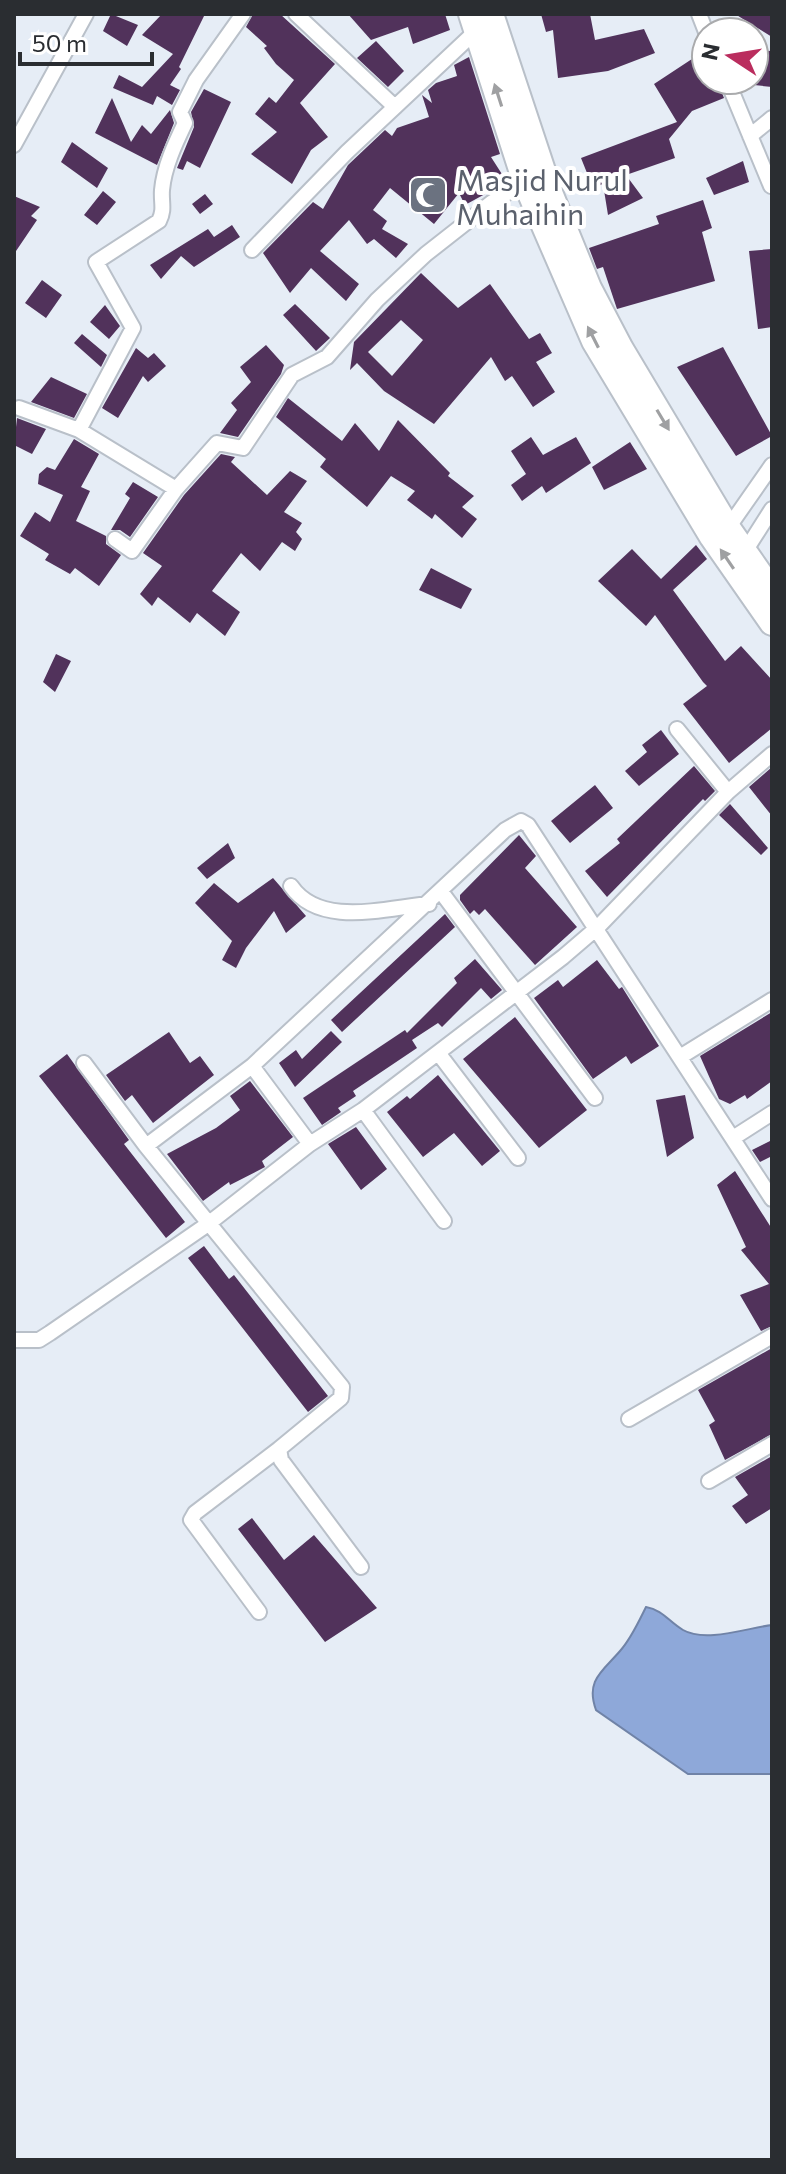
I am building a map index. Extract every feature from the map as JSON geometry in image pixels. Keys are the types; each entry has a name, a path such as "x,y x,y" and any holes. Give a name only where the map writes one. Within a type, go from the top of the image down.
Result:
{"highway":[{"path":"479,20 525,182 560,270 594,341 712,537 772,623"},
{"path":"479,20 589,288 621,349 728,528 772,591"}],"street":[{"path":"14,145 86,14"},
{"path":"79,430 133,328 96,262 159,221 164,211 162,190 174,142 185,123 180,112 196,80 243,14"},
{"path":"296,14 395,107"},
{"path":"252,250 479,20"},
{"path":"734,96 771,186"},
{"path":"750,136 772,118"},
{"path":"115,539 132,551 176,489 217,443 243,448 292,375 327,357 377,300 426,254 491,203 525,182"},
{"path":"19,408 79,430 176,489"},
{"path":"728,528 772,465"},
{"path":"744,553 772,509"},
{"path":"677,729 728,792"},
{"path":"14,1340 39,1340 208,1224 310,1144 363,1110 439,1054 598,927 728,792 772,754"},
{"path":"146,1146 252,1066 442,893 505,830 521,821 528,825 598,927 772,1199"},
{"path":"291,886 313,907 335,912 430,904"},
{"path":"442,893 595,1098"},
{"path":"680,1057 772,1000"},
{"path":"439,1054 518,1158"},
{"path":"84,1063 208,1224 342,1387 341,1398 195,1513 191,1520 259,1612"},
{"path":"252,1066 310,1144"},
{"path":"363,1110 444,1221"},
{"path":"733,1138 772,1113"},
{"path":"629,1419 772,1336"},
{"path":"709,1481 772,1444"},
{"path":"279,1449 281,1460 361,1567"}],"water":[{"path":"646,1607 692,1634 727,1634 772,1625 772,1774 688,1774 596,1710 594,1683 628,1641"}],"building":[{"path":"111,14 138,25 127,46 103,31"},
{"path":"162,14 205,14 179,67 181,69 170,85 180,90 172,105 157,96 153,105 113,88 119,75 142,87 173,54 142,35"},
{"path":"253,14 280,14 335,64 300,103 328,137 311,150 292,184 251,154 277,132 255,114 269,97 276,103 294,80 276,64 264,48 267,46 246,27"},
{"path":"348,14 445,14 450,30 413,44 408,27 371,40"},
{"path":"541,14 590,14 595,40 644,29 655,53 608,71 558,78 553,30 546,32"},
{"path":"735,14 772,14 772,37 770,16"},
{"path":"376,41 404,71 388,87 357,58"},
{"path":"770,51 772,51 770,87"},
{"path":"469,57 500,154 491,157 507,182 465,205 459,193 434,224 390,188 373,210 387,221 382,229 408,244 396,258 374,239 367,244 349,220 320,251 359,284 346,301 311,268 290,293 263,253 313,202 323,209 348,165 385,130 392,136 397,128 429,117 422,95 432,103 428,90 436,83 457,76 454,65"},
{"path":"690,60 690,96 724,98 692,111 669,139 675,158 626,175 643,198 608,215 603,184 593,188 581,158 677,122 654,84"},
{"path":"204,89 231,102 200,168 187,161 183,170 177,168 194,127 191,112"},
{"path":"112,98 131,142 142,125 151,134 170,110 174,123 157,165 95,133"},
{"path":"72,142 108,168 97,188 61,162"},
{"path":"743,161 749,182 714,195 706,178"},
{"path":"103,191 116,202 97,225 84,215"},
{"path":"205,194 213,204 200,214 192,204"},
{"path":"14,196 40,207 31,216 37,220 14,254"},
{"path":"703,200 712,228 702,232 715,281 617,309 603,267 597,269 589,248 659,224 656,216"},
{"path":"232,225 240,237 194,267 181,256 161,279 150,265 208,229 214,237"},
{"path":"772,249 772,327 758,329 749,251"},
{"path":"421,273 458,308 490,284 529,339 540,333 552,353 536,362 555,392 533,407 512,376 505,381 491,357 434,424 384,391 357,363 350,370 354,342","holes":["401,320 423,340 392,376 368,352"]},
{"path":"42,280 62,295 46,318 25,303"},
{"path":"295,304 330,338 316,351 283,315"},
{"path":"105,305 120,326 109,339 90,322"},
{"path":"82,334 107,355 101,367 74,343"},
{"path":"266,345 284,365 281,374 238,437 220,433 237,410 231,403 251,382 240,367"},
{"path":"723,347 772,436 736,456 677,367"},
{"path":"136,348 148,358 154,353 166,366 148,382 143,376 118,418 102,408"},
{"path":"51,377 87,394 74,418 31,402"},
{"path":"288,398 342,441 355,423 379,451 398,420 450,473 448,476 474,496 462,507 477,519 462,538 435,514 432,519 407,500 415,491 391,476 367,507 320,467 326,459 276,417"},
{"path":"17,418 46,429 32,454 14,445"},
{"path":"531,437 543,455 576,437 591,463 546,493 542,486 522,501 511,485 526,474 511,451"},
{"path":"74,439 99,454 81,487 90,491 76,521 106,536 106,544 121,555 99,586 75,568 70,574 45,560 49,554 20,536 35,512 50,522 63,495 38,484 39,474 47,467 55,470"},
{"path":"630,442 647,469 604,490 592,467"},
{"path":"221,454 235,457 231,462 267,495 290,471 307,481 284,512 302,523 296,532 302,539 295,551 282,542 260,571 241,553 212,591 240,612 225,636 197,613 190,623 158,597 152,606 140,594 162,566 143,553 184,495"},
{"path":"133,482 158,497 130,537 120,530 111,530 130,498 125,494"},
{"path":"696,545 707,559 673,590 725,661 741,646 772,680 772,728 729,763 683,704 707,686 655,615 646,626 598,581 632,549 661,579"},
{"path":"431,568 472,589 461,609 419,590"},
{"path":"56,654 71,661 55,692 43,682"},
{"path":"661,730 679,754 639,786 625,771 647,752 642,745"},
{"path":"694,766 715,791 705,801 703,799 607,897 585,871 620,843 617,839"},
{"path":"772,767 772,816 749,787"},
{"path":"595,785 613,808 570,843 551,821"},
{"path":"730,804 768,848 761,855 719,815"},
{"path":"519,835 536,856 525,868 577,927 535,965 485,909 479,915 474,910 470,914 460,900 460,895"},
{"path":"228,843 235,858 207,879 197,868"},
{"path":"273,878 306,916 286,933 274,911 246,948 236,968 222,960 232,941 195,903 214,883 238,903"},
{"path":"445,914 455,927 342,1032 331,1020"},
{"path":"475,959 502,990 491,999 481,988 442,1027 438,1023 412,1040 417,1048 353,1091 356,1096 338,1108 341,1112 322,1125 303,1098 405,1030 407,1033 457,983 454,978"},
{"path":"597,960 619,989 622,987 659,1046 631,1064 626,1056 593,1079 534,998 558,980 563,987"},
{"path":"772,1012 772,1081 747,1099 745,1095 730,1104 719,1099 700,1056"},
{"path":"515,1017 587,1110 539,1148 463,1059"},
{"path":"331,1031 342,1042 295,1087 279,1063 296,1050 302,1059"},
{"path":"169,1032 190,1063 200,1056 214,1075 153,1123 132,1095 125,1101 106,1075"},
{"path":"67,1054 129,1140 124,1144 185,1222 166,1238 39,1076"},
{"path":"438,1075 500,1151 482,1166 454,1133 423,1157 387,1112 407,1096 410,1099"},
{"path":"250,1081 293,1137 262,1161 265,1167 230,1185 229,1182 203,1201 167,1154 216,1128 240,1110 230,1096"},
{"path":"685,1095 694,1138 667,1157 656,1100"},
{"path":"356,1127 387,1169 361,1190 328,1144"},
{"path":"772,1140 772,1156 760,1162 752,1150"},
{"path":"735,1171 772,1229 772,1326 761,1331 740,1295 769,1284 741,1250 746,1247 717,1185"},
{"path":"204,1246 229,1279 234,1275 328,1396 308,1412 188,1258"},
{"path":"772,1348 772,1434 725,1460 709,1425 715,1421 698,1390"},
{"path":"772,1456 772,1508 746,1524 732,1506 748,1495 735,1477"},
{"path":"252,1518 284,1560 314,1535 377,1608 325,1642 238,1529"}],"place":[{"name":"Masjid Nurul Muhaihin","path":"428,195"}]}
